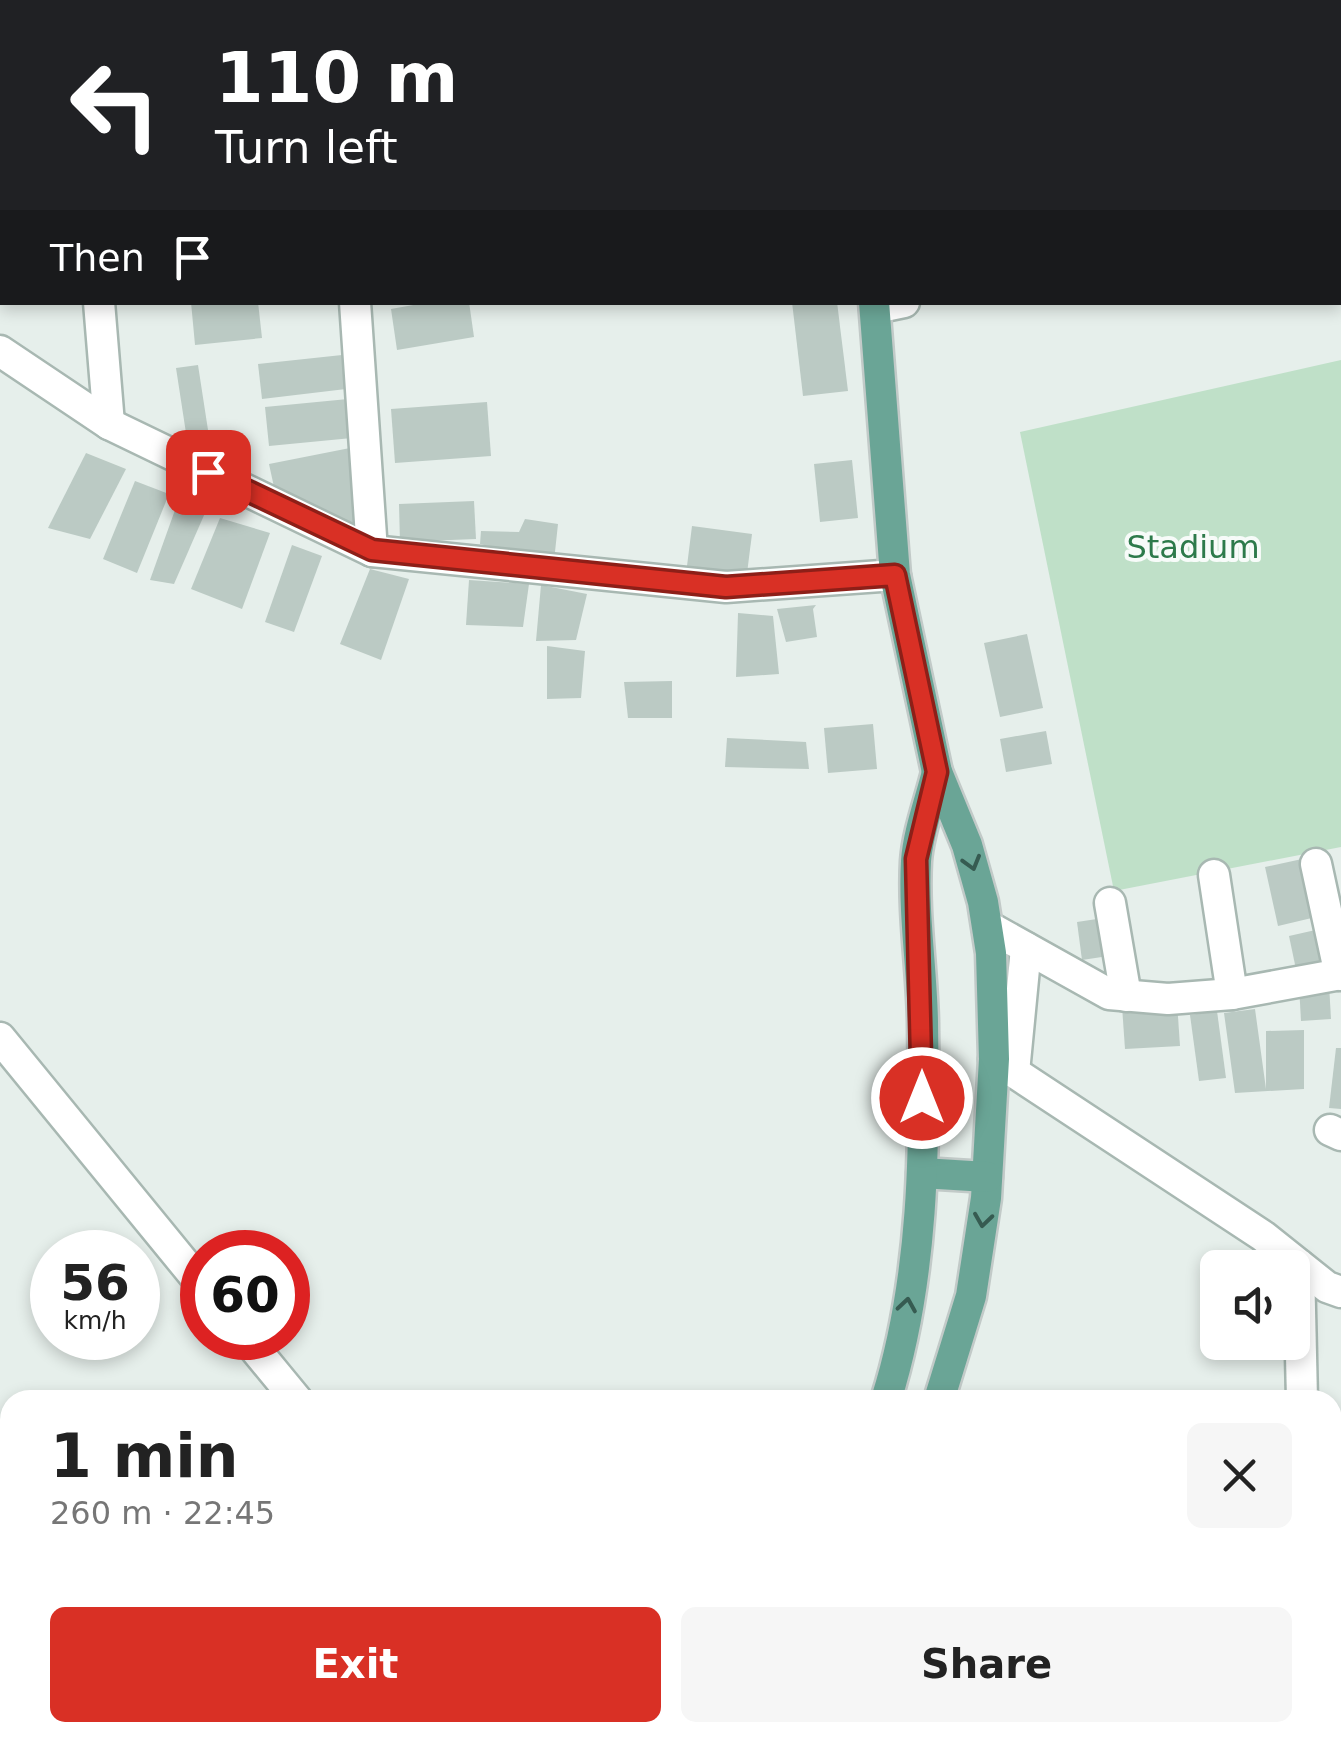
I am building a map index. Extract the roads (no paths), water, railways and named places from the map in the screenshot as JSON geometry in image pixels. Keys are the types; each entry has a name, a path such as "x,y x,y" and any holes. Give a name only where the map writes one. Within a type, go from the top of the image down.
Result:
{"main road":[{"path":"884,305 895,575 937,772 967,845 989,927 1004,1065 972,1296 942,1390"},
{"path":"889,1390 906,1310 922,1174 916,859 937,772"},
{"path":"922,1174 986,1177"}],"street":[{"path":"99,305 108,424"},
{"path":"356,305 372,550"},
{"path":"0,351 108,424 372,550 726,587 895,575"},
{"path":"989,927 1109,994 1168,999 1232,994 1340,974 1316,864"},
{"path":"1214,875 1232,994"},
{"path":"1110,902 1126,996"},
{"path":"1026,948 1004,1065 1280,1250"},
{"path":"0,1038 180,1257"},
{"path":"1310,1273 1334,1290"},
{"path":"264,1360 290,1390"},
{"path":"1301,1360 1302,1390"}],"park label":[{"name":"Stadium","path":"1193,547"}]}
